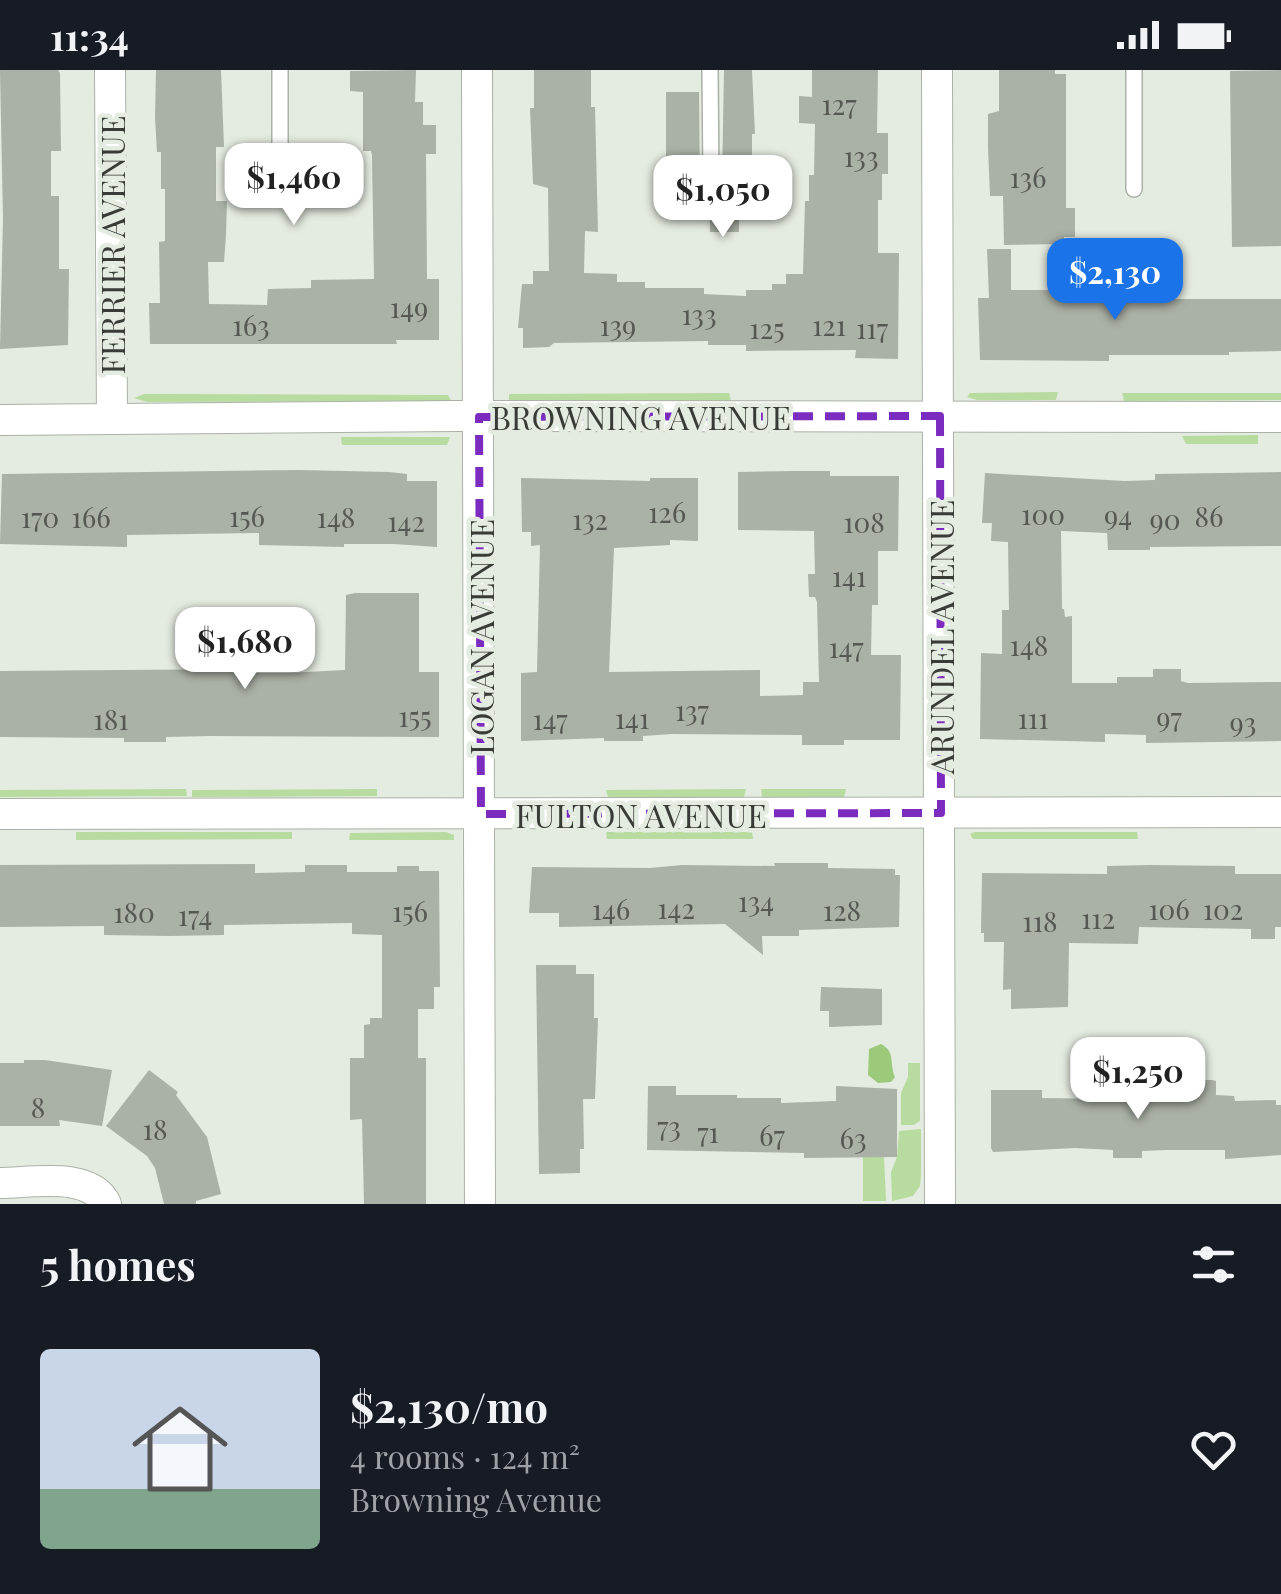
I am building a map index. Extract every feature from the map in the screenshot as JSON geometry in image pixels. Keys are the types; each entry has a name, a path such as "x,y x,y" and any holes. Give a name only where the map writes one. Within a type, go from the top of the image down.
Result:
{"street":[{"name":"FERRIER AVENUE","path":"110,70 112,419"},
{"name":"LOGAN AVENUE","path":"477,70 480,1204"},
{"name":"ARUNDEL AVENUE","path":"937,70 940,1204"},
{"name":"BROWNING AVENUE","path":"0,420 1281,417"},
{"name":"FULTON AVENUE","path":"0,814 1281,812"},
{"path":"0,1183 80,1184 95,1188 106,1204"}],"lane":[{"path":"280,70 280,187"},
{"path":"710,70 710,181"},
{"path":"1134,70 1134,188"}],"highlighted area":[{"path":"940,416 941,813 481,814 479,417"}],"shaded area":[{"path":"1058,392 1056,400 967,397 970,393"},
{"path":"729,393 731,401 509,400 509,394"},
{"path":"1122,393 1281,393 1281,400 1124,401"},
{"path":"144,394 448,395 451,401 147,402 134,398"},
{"path":"1258,435 1258,444 1186,444 1182,436"},
{"path":"341,437 450,437 447,445 342,445"},
{"path":"186,789 187,796 0,797 0,790"},
{"path":"377,789 377,796 192,797 192,790"},
{"path":"746,789 744,797 608,797 606,790"},
{"path":"761,789 846,789 844,797 762,797"},
{"path":"76,832 292,832 292,839 76,840"},
{"path":"606,832 752,832 753,839 607,839"},
{"path":"1137,832 1138,839 973,839 970,834"},
{"path":"350,833 454,835 454,840 349,840"},
{"path":"881,1044 890,1054 895,1077 891,1082 878,1083 868,1075 869,1049"},
{"path":"908,1063 920,1063 920,1121 901,1125 901,1093 908,1077"},
{"path":"921,1129 920,1186 913,1196 892,1201 891,1172 897,1157 899,1131"},
{"path":"863,1157 884,1157 886,1201 863,1201"}],"building":[{"path":"0,70 60,73 61,151 51,151 51,196 59,196 59,269 69,269 68,345 0,349 3,219"},
{"path":"156,70 221,70 224,147 216,147 216,201 227,201 226,235 224,262 208,262 209,304 267,305 268,289 311,288 311,280 374,279 372,155 371,151 363,151 363,92 350,91 350,71 416,70 415,102 423,102 423,125 436,125 436,154 426,154 427,279 439,279 439,340 396,340 397,344 150,344 149,303 160,303 159,242 165,241 165,189 161,189 161,152 157,152 155,118"},
{"path":"534,70 591,70 598,232 585,231 584,273 617,274 617,282 645,282 645,288 704,288 704,294 746,296 746,290 772,290 772,284 786,284 786,274 803,274 805,201 809,201 809,175 814,175 815,124 799,123 799,96 812,97 812,70 878,70 877,133 888,133 888,174 882,174 882,200 878,200 878,253 899,253 898,359 855,358 856,350 746,351 746,345 708,345 708,341 554,343 549,347 523,348 523,328 518,328 522,284 533,284 533,271 549,271 548,188 533,184 530,108 534,108"},
{"path":"724,70 752,70 752,175 739,175 739,232 710,232 710,192 717,190 722,181"},
{"path":"999,70 1055,70 1055,74 1066,74 1066,208 1075,208 1075,237 1064,237 1064,244 1004,245 1003,196 990,196 988,148 988,114 999,111"},
{"path":"1281,70 1281,246 1232,247 1230,71"},
{"path":"666,92 699,92 700,182 666,183"},
{"path":"987,249 1011,249 1011,290 1109,290 1109,299 1281,299 1281,351 1109,355 1109,361 980,360 978,298 989,298"},
{"path":"830,471 830,476 899,476 898,551 878,551 878,605 872,605 871,655 901,655 900,740 802,745 802,735 672,734 643,736 643,741 521,741 521,673 537,672 540,545 531,546 531,532 522,532 521,478 698,478 698,541 670,540 670,545 614,548 609,672 760,670 760,696 803,695 803,682 819,682 817,602 815,597 809,597 808,574 815,574 814,531 738,530 738,472"},
{"path":"389,472 407,474 407,481 437,481 437,547 259,545 259,533 127,535 127,547 0,544 2,474"},
{"path":"1281,472 1281,546 1108,550 1107,533 1061,531 1062,609 1065,617 1072,616 1072,683 1117,683 1117,677 1153,677 1153,669 1181,669 1181,681 1188,683 1281,682 1281,741 1146,743 1146,735 1105,734 1105,742 980,739 981,653 1002,654 1002,610 1009,610 1008,542 991,541 992,523 982,523 985,473 1125,481 1155,480 1155,474"},
{"path":"419,593 419,672 439,672 439,737 211,736 124,742 124,738 0,737 0,671 345,670 346,595"},
{"path":"774,863 895,869 895,875 900,875 899,927 799,930 799,936 762,936 763,955 725,924 559,927 559,913 529,913 532,867 775,866"},
{"path":"255,864 255,873 305,872 305,865 347,865 347,872 397,872 397,866 439,871 440,987 434,987 434,1009 418,1009 418,1058 426,1058 426,1204 364,1204 362,1119 350,1120 350,1058 364,1058 364,1025 370,1024 370,1018 382,1018 382,935 352,934 352,923 224,925 224,935 170,936 104,935 104,926 0,927 0,865"},
{"path":"1107,866 1235,866 1235,874 1281,874 1281,927 1275,927 1275,939 1251,939 1251,929 1139,927 1138,944 1069,943 1068,1007 1011,1009 1011,989 1003,990 1004,942 984,942 981,933 982,873 1107,874"},
{"path":"536,965 576,965 576,974 594,974 594,1018 598,1018 595,1099 583,1099 584,1149 580,1149 580,1173 539,1174"},
{"path":"821,987 882,989 882,1025 829,1027 829,1011 820,1011"},
{"path":"24,1060 112,1070 102,1126 59,1120 60,1126 0,1126 0,1063"},
{"path":"149,1070 178,1092 176,1095 207,1137 221,1194 196,1204 164,1204 155,1168 147,1156 106,1126"},
{"path":"1145,1080 1212,1080 1216,1081 1216,1095 1234,1096 1235,1101 1276,1100 1276,1105 1281,1105 1281,1155 1225,1159 1225,1150 1166,1150 1142,1151 1142,1158 1113,1158 1113,1150 993,1152 991,1148 991,1090 1042,1090 1042,1098 1119,1099 1119,1092 1124,1090 1145,1090"},
{"path":"648,1086 676,1086 676,1095 781,1098 781,1103 836,1101 836,1086 897,1089 897,1157 804,1158 804,1153 647,1150"}]}
